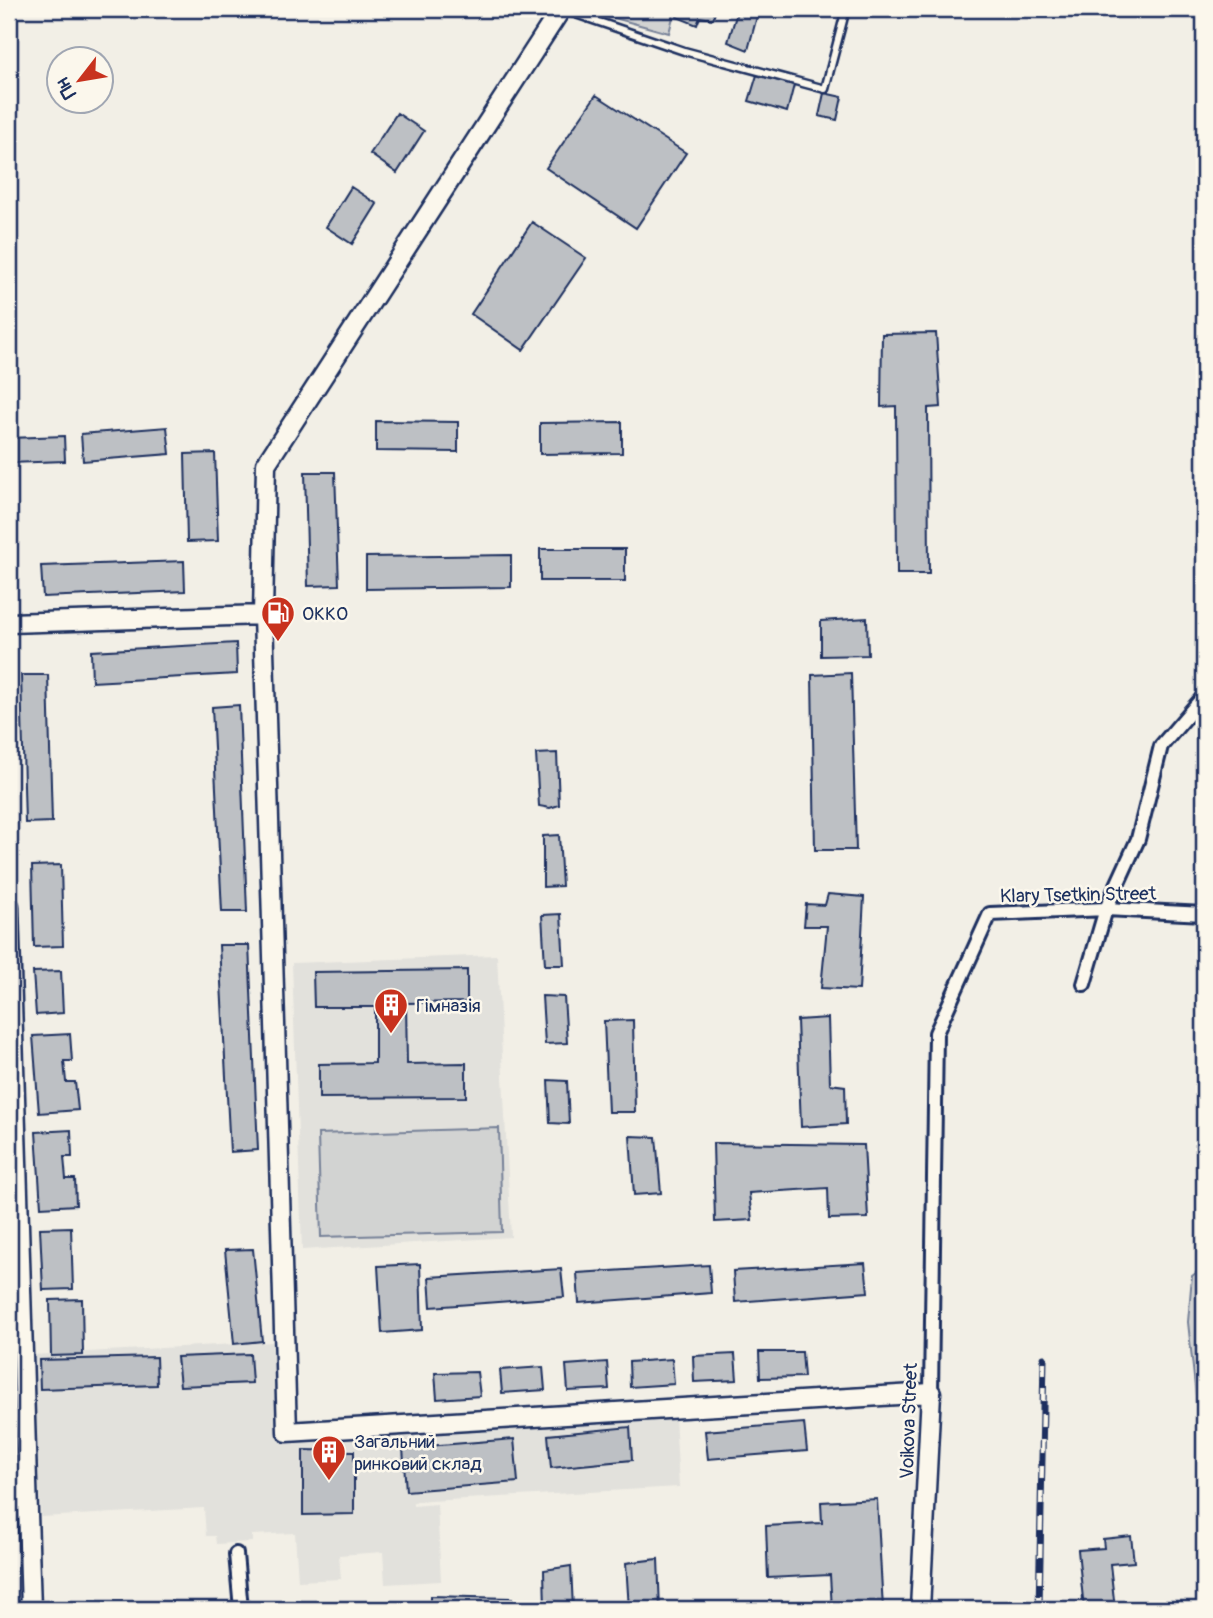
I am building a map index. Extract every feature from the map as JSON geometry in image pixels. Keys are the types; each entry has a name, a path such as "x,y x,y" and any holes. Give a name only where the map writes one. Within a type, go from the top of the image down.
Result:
{"street":[{"path":"561,9 266,464 264,615 287,1432 931,1393"},
{"path":"9,623 264,615"},
{"path":"1084,984 1106,909 1138,839 1161,746 1204,696"},
{"path":"9,906 14,1266 31,1609"},
{"name":"Klary Tsetkin Street","path":"934,1235 936,1033 990,914 1106,909 1204,914"},
{"name":"Voikova Street","path":"920,1609 931,1393 934,1235"},
{"path":"236,1554 241,1609"}],"lane":[{"path":"561,9 684,51 825,89 846,9"}],"shaded area":[{"path":"621,9 675,9 669,33 607,16"},
{"path":"497,955 511,1237 302,1250 292,963"},
{"path":"499,1128 502,1232 321,1237 318,1134"},
{"path":"1204,1267 1204,1470 1188,1322 1192,1276"},
{"path":"291,1341 296,1419 674,1399 679,1487 413,1502 413,1506 437,1504 441,1581 385,1584 383,1552 339,1555 341,1579 298,1581 295,1533 252,1535 252,1542 216,1544 215,1536 206,1536 204,1508 41,1517 32,1355"}],"building":[{"path":"679,9 716,9 713,19 700,17 697,25 677,17"},
{"path":"738,9 759,9 748,50 728,42"},
{"path":"757,75 794,85 787,112 749,101"},
{"path":"824,93 842,97 837,120 819,116"},
{"path":"596,95 686,153 636,228 546,168"},
{"path":"397,113 424,131 397,173 370,154"},
{"path":"351,187 377,204 352,244 326,227"},
{"path":"532,222 586,258 523,350 471,314"},
{"path":"936,333 941,407 928,408 929,574 897,574 896,406 881,407 882,334"},
{"path":"376,421 458,422 458,452 376,451"},
{"path":"622,422 622,453 540,454 540,423"},
{"path":"167,427 170,454 83,461 81,434"},
{"path":"64,436 65,461 9,463 9,438"},
{"path":"215,453 218,541 187,542 185,454"},
{"path":"305,472 335,472 339,585 308,586"},
{"path":"540,549 625,549 625,581 540,581"},
{"path":"511,555 511,587 366,589 366,557"},
{"path":"184,561 185,591 43,597 41,566"},
{"path":"867,618 868,655 821,656 821,621"},
{"path":"236,643 237,674 92,682 91,651"},
{"path":"851,673 856,850 815,850 812,675"},
{"path":"21,675 48,675 52,822 25,823"},
{"path":"239,705 247,912 222,912 212,707"},
{"path":"557,753 559,805 550,808 539,806 536,754"},
{"path":"559,835 562,886 543,887 543,836"},
{"path":"61,865 63,946 34,947 32,866"},
{"path":"828,894 864,897 859,990 821,988 827,926 804,926 806,904 825,905"},
{"path":"561,914 564,965 545,965 542,915"},
{"path":"219,945 249,945 258,1150 230,1152"},
{"name":"Гімназія","path":"467,970 467,1002 406,1003 407,1064 466,1063 466,1097 319,1098 319,1064 375,1063 375,1007 314,1007 313,972"},
{"path":"61,971 63,1013 36,1015 33,972"},
{"path":"542,996 564,997 567,1043 545,1044"},
{"path":"828,1018 830,1084 845,1086 846,1124 801,1127 797,1020"},
{"path":"633,1020 635,1112 608,1112 604,1021"},
{"path":"70,1034 72,1061 64,1061 66,1082 75,1082 78,1110 39,1113 33,1036"},
{"path":"548,1080 567,1081 569,1124 550,1123"},
{"path":"71,1130 72,1157 64,1157 66,1179 75,1179 76,1205 41,1207 36,1132"},
{"path":"630,1136 656,1137 661,1193 634,1195"},
{"path":"713,1143 864,1145 868,1218 829,1219 828,1188 749,1193 752,1220 715,1222"},
{"path":"71,1227 73,1289 43,1290 40,1228"},
{"path":"253,1249 262,1341 234,1344 225,1250"},
{"path":"865,1263 868,1292 735,1302 733,1271"},
{"path":"420,1264 422,1330 382,1333 378,1266"},
{"path":"709,1265 711,1293 579,1303 577,1273"},
{"path":"561,1269 564,1297 431,1307 429,1277"},
{"path":"82,1299 83,1355 51,1356 50,1300"},
{"path":"759,1352 802,1352 804,1377 760,1378"},
{"path":"250,1354 252,1383 180,1386 177,1357"},
{"path":"735,1354 737,1380 694,1382 693,1356"},
{"path":"156,1357 157,1385 40,1389 39,1360"},
{"path":"672,1359 674,1384 630,1387 629,1362"},
{"path":"607,1362 609,1389 568,1391 566,1365"},
{"path":"543,1367 545,1390 502,1393 500,1370"},
{"path":"477,1372 480,1396 437,1399 435,1373"},
{"path":"804,1423 807,1451 708,1459 705,1431"},
{"path":"630,1427 632,1460 551,1468 548,1435"},
{"path":"514,1439 518,1482 406,1491 403,1448"},
{"name":"Загальний ринковий склад","path":"303,1450 354,1451 354,1514 303,1515"},
{"path":"877,1499 883,1609 832,1609 830,1575 768,1578 766,1526 822,1523 821,1502"},
{"path":"1131,1536 1134,1562 1110,1564 1115,1609 1084,1609 1078,1550 1104,1548 1103,1539"},
{"path":"658,1559 660,1609 629,1609 626,1563"},
{"path":"571,1566 573,1609 545,1609 544,1570"},
{"path":"430,1596 512,1598 514,1609 430,1609"}],"railway":[{"path":"1039,1609 1044,1358"}],"place":[{"name":"ОККО","path":"278,643"},
{"name":"Гімназія","path":"391,1035"},
{"name":"Загальний ринковий склад","path":"329,1482"}]}
